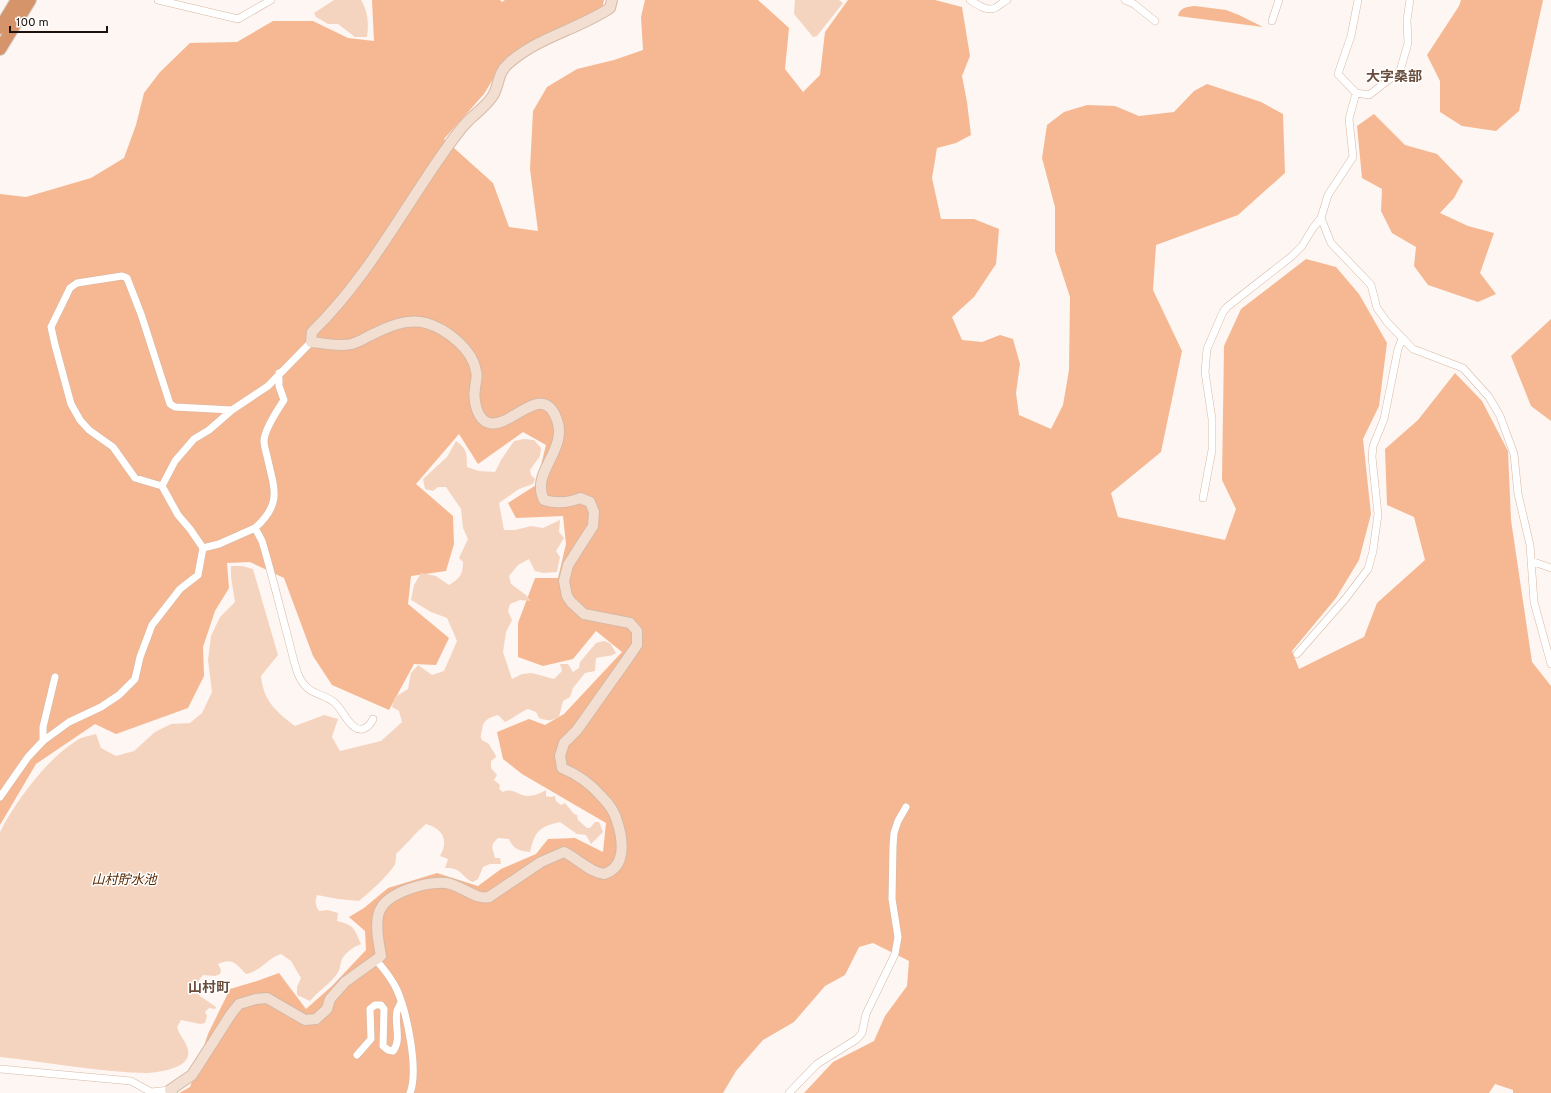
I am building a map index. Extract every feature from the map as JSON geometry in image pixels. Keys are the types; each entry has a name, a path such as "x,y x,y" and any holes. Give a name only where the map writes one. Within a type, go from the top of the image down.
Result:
{"highway":[{"path":"0,28 17,0"},
{"path":"0,49 30,0"}],"street":[{"path":"158,0 238,19 270,0"},
{"path":"162,486 175,461 194,439 209,430 232,410 268,386 279,373 311,342 312,332 324,321 366,270 452,141 468,121 493,97 499,75 508,63 551,36 597,17 610,8 612,0"},
{"path":"970,0 980,7 990,9 995,8 1007,0"},
{"path":"1125,0 1134,4 1155,21"},
{"path":"1272,21 1278,0"},
{"path":"1358,0 1351,36 1338,74 1356,93 1369,95 1400,71 1408,43 1407,20 1410,0"},
{"path":"1203,498 1212,450 1212,419 1205,372 1207,349 1223,312 1227,307 1292,256 1302,246 1321,218 1328,194 1353,157 1349,119 1356,93"},
{"path":"1321,218 1331,243 1371,286 1377,308 1402,339 1413,350 1463,368 1490,397 1503,423 1514,454 1518,494 1530,544 1534,602 1551,664"},
{"path":"0,797 28,757 43,741 69,722 101,707 120,695 135,679 140,657 152,625 180,589 198,575 203,548 178,515 162,486 135,478 113,447 89,430 80,420 71,404 54,345 51,327 70,288 77,283 122,276 127,278 141,314 170,404 175,407 232,410"},
{"path":"0,1069 131,1081 151,1092 171,1092 192,1075 231,1014 240,1004 256,998 267,998 305,1020 316,1019 327,1009 330,999 345,982 381,956 377,928 380,910 392,897 413,887 446,883 467,890 482,898 489,897 541,862 564,852 600,874 604,874 615,868 621,859 622,848 617,820 603,798 585,780 562,768 560,756 564,743 577,730 637,645 637,631 630,623 584,614 571,602 567,596 564,581 568,565 593,526 594,512 590,502 580,498 570,502 553,503 544,500 542,496 541,484 543,473 554,453 560,437 558,422 554,411 545,405 536,404 526,407 507,420 497,423 488,423 482,419 477,411 474,390 477,379 474,363 458,342 438,328 426,323 409,322 388,327 353,344 339,346 330,343 311,342"},
{"path":"1297,654 1346,598 1368,569 1375,543 1378,514 1372,457 1373,446 1384,419 1398,349 1402,339"},
{"path":"203,548 219,544 254,528 264,519 272,508 276,494 264,440 272,419 284,400 279,386 279,373"},
{"path":"254,528 262,542 298,675 314,693 335,703 354,728 364,728 370,724 373,718"},
{"path":"1531,561 1551,568"},
{"path":"43,741 45,721 55,677"},
{"path":"789,1093 805,1074 817,1064 857,1039 862,1033 866,1014 895,954 898,937 892,899 893,846 894,833 898,821 906,807"},
{"path":"376,960 397,990 407,1025 412,1057 413,1081 410,1093"},
{"path":"357,1056 371,1039 370,1009 375,1005 381,1005 384,1009 383,1046 388,1050 393,1051 396,1047 397,1038 397,1012 401,1002"}],"shaded area":[{"path":"372,0 500,0 502,2 505,0 604,0 602,9 501,66 484,94 444,139 493,183 509,227 538,231 530,169 533,111 547,87 577,69 614,60 643,50 641,17 645,0 758,0 789,28 785,69 803,92 820,75 825,32 848,0 935,0 962,7 970,56 962,76 971,135 956,143 937,148 932,178 941,219 974,219 999,229 996,264 974,297 952,317 962,340 982,342 1000,335 1013,339 1020,364 1016,393 1019,415 1051,429 1063,405 1069,370 1070,297 1055,251 1055,207 1042,158 1047,125 1064,112 1087,105 1115,106 1139,116 1174,112 1194,91 1207,84 1261,102 1283,114 1285,173 1238,215 1156,245 1153,290 1182,351 1161,452 1111,493 1118,517 1225,540 1236,509 1222,480 1224,346 1241,309 1306,259 1336,267 1359,294 1387,343 1379,406 1363,439 1371,514 1359,560 1336,598 1292,651 1299,669 1364,637 1377,603 1425,560 1414,517 1387,505 1385,449 1418,420 1455,373 1482,401 1508,451 1511,520 1532,662 1551,686 1551,1093 1513,1093 1513,1090 1495,1084 1489,1093 804,1093 833,1062 874,1041 885,1016 907,986 909,961 873,943 859,947 845,975 825,986 794,1022 763,1040 736,1071 723,1093 179,1093 190,1087 208,1034 230,989 279,973 306,1009 332,986 366,950 365,931 349,917 364,908 388,888 437,873 478,886 501,869 536,854 548,839 575,838 603,852 606,823 522,774 503,759 497,732 529,719 545,725 564,714 622,652 596,631 573,659 543,666 518,657 518,623 535,578 558,578 566,544 563,516 516,518 508,503 536,485 546,445 523,432 478,464 459,434 416,484 453,516 454,544 446,571 411,576 408,604 449,638 436,665 414,664 389,710 332,685 313,656 284,578 250,562 227,563 229,588 215,611 203,647 204,676 188,708 116,734 95,724 36,764 0,825 0,194 26,197 91,178 124,158 136,125 144,93 160,72 190,43 237,42 273,21 313,21 348,38 374,41"},
{"path":"1461,0 1543,0 1519,111 1496,131 1462,126 1440,112 1440,81 1427,55 1459,6"},
{"path":"1195,6 1226,10 1263,27 1178,16 1182,9"},
{"path":"1374,114 1405,145 1437,154 1463,181 1454,198 1440,213 1468,226 1494,233 1480,273 1496,294 1478,302 1428,285 1414,266 1416,247 1392,233 1381,211 1382,189 1362,178 1357,126"},
{"path":"1551,319 1551,421 1531,406 1511,356"}],"water":[{"path":"334,0 361,0 367,18 367,37 355,37 338,24 328,24 316,17 314,13"},
{"path":"795,0 839,0 843,3 817,36 813,37 794,14"},
{"name":"山村貯水池","path":"524,439 534,440 541,448 540,456 530,470 531,475 535,479 533,484 519,489 499,503 504,530 515,530 531,526 543,528 560,520 559,532 564,538 556,551 560,557 557,572 543,573 535,571 529,559 518,565 509,576 511,584 526,595 531,601 520,600 510,604 508,611 512,620 506,632 503,652 512,679 522,674 532,673 554,679 562,671 560,664 568,664 573,672 579,668 580,662 596,643 604,641 610,643 616,653 609,656 596,658 595,671 585,673 573,688 570,697 563,701 559,717 552,720 545,720 539,718 536,712 528,709 505,722 498,715 489,718 485,722 481,737 482,740 489,744 496,757 491,761 491,768 497,775 494,780 500,785 499,789 503,792 512,791 525,796 537,794 546,790 546,796 555,796 556,801 561,805 565,803 574,814 577,815 578,820 587,828 590,828 595,822 599,822 603,832 591,844 586,835 577,834 560,822 547,826 539,831 534,839 530,852 517,849 512,845 509,839 498,838 493,843 492,847 495,858 500,858 501,864 490,864 483,867 478,879 473,882 455,869 445,868 448,859 440,856 444,845 443,836 437,829 426,824 396,854 395,864 389,873 359,901 317,895 316,903 319,911 328,910 338,913 337,921 347,924 353,928 361,944 344,956 339,970 334,978 310,1001 297,995 297,987 301,978 291,961 281,954 272,958 256,970 246,974 237,965 231,961 227,961 218,964 221,970 220,974 215,976 203,975 199,980 198,991 200,996 216,1007 215,1009 209,1008 205,1012 207,1016 205,1023 200,1024 181,1020 177,1027 187,1047 188,1056 179,1066 146,1073 91,1069 0,1057 0,832 6,820 23,795 43,770 65,749 80,738 96,734 101,748 116,756 134,751 155,732 171,724 190,723 202,713 212,692 208,660 211,636 220,617 235,602 231,577 231,566 242,566 253,569 278,655 261,676 264,692 276,710 295,726 324,715 338,719 332,737 340,751 381,741 402,722 399,711 392,707 395,697 408,689 411,673 418,665 432,675 444,671 457,641 447,618 431,612 411,600 414,585 421,573 436,576 449,585 458,579 463,566 463,562 459,558 468,539 463,528 461,509 446,487 438,487 433,491 425,489 423,479 447,457 456,441 466,452 467,467 479,471 495,472 514,441"}],"district":[{"name":"大字桑部","path":"1394,76"},
{"name":"山村町","path":"209,987"}]}
